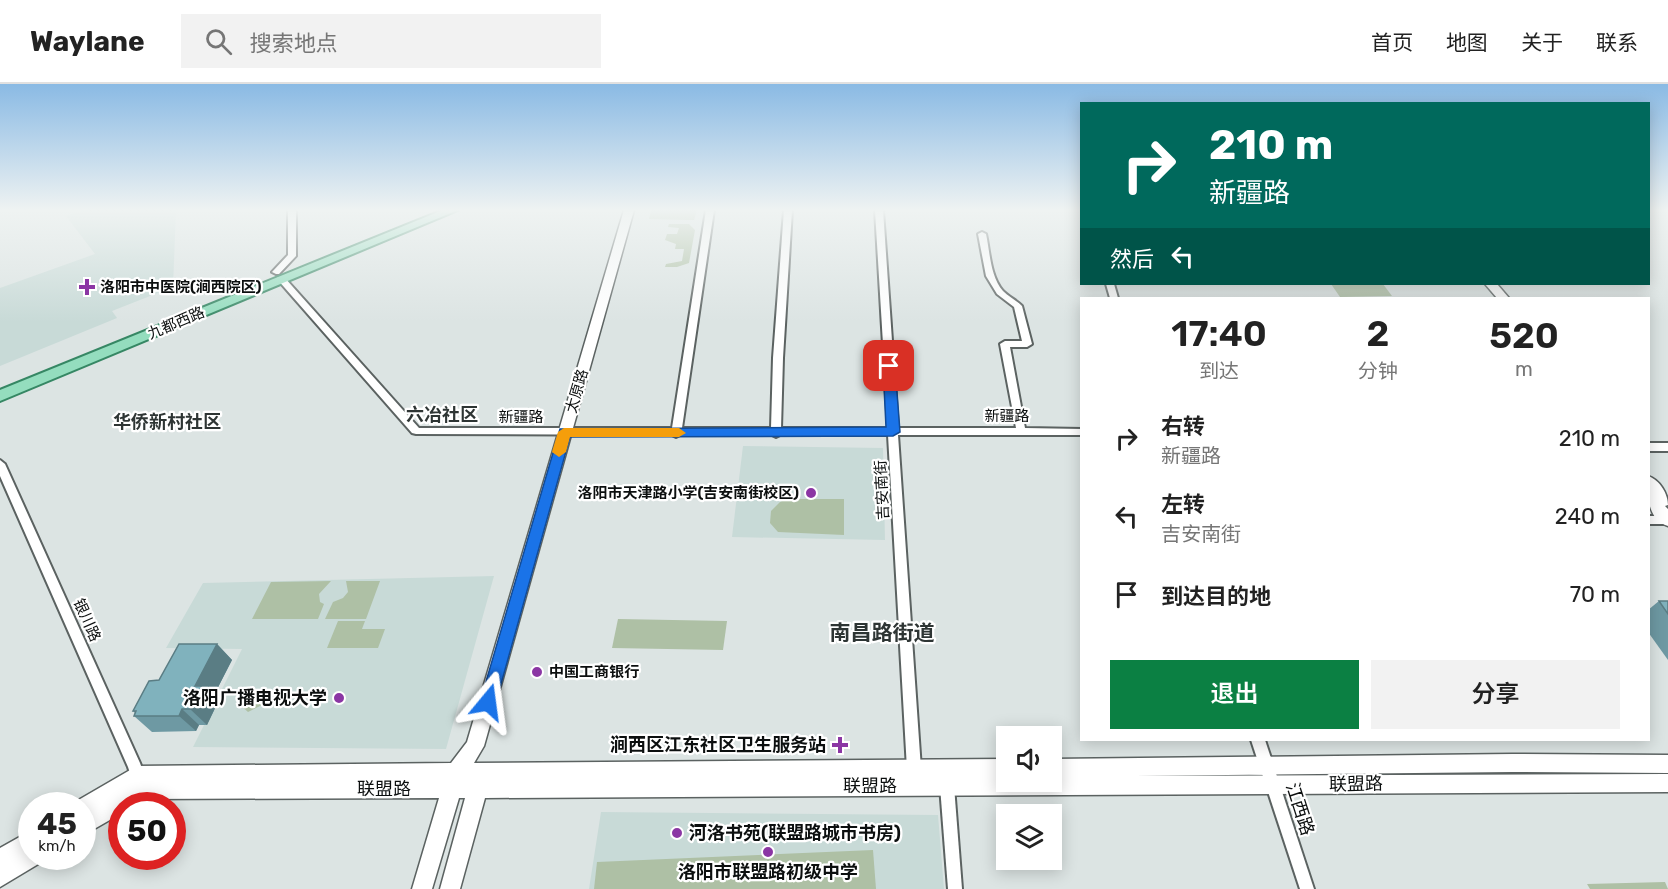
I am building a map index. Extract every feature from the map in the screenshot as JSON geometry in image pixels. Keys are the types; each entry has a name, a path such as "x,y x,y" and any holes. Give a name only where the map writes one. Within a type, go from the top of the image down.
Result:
{"main road":[{"name":"九都西路","path":"0,396 344,248"},
{"name":"九都西路","path":"0,385 352,248"},
{"name":"太原路","path":"422,889 454,780 475,746 618,248"},
{"path":"1482,285 1492,297"},
{"path":"1492,285 1502,297"},
{"path":"1650,484 1668,506"},
{"path":"1650,498 1668,520"},
{"path":"450,889 479,780 475,746"},
{"name":"联盟路","path":"139,782 479,780 947,786 1271,776 1512,763 1668,764"},
{"name":"联盟路","path":"479,780 996,768"},
{"name":"联盟路","path":"1062,768 1271,776 1668,783"},
{"path":"96,802 139,782"},
{"path":"96,815 139,782"},
{"path":"0,859 18,848"},
{"path":"0,877 18,866"}],"street":[{"path":"279,275 292,255 292,248"},
{"path":"676,433 704,248"},
{"path":"776,433 778,358 785,248"},
{"name":"吉安南街","path":"881,248 914,769"},
{"path":"985,248 992,278 1003,298 1018,306 1027,344 1005,344 1021,431"},
{"name":"新疆路","path":"279,275 416,431 1080,432"},
{"path":"1650,447 1668,447"},
{"name":"银川路","path":"0,464 61,597 139,782"},
{"path":"1650,520 1668,520"},
{"name":"江西路","path":"1258,741 1307,889"},
{"path":"947,786 955,889"}],"shaded area":[{"name":"洛阳市中医院(涧西院区)","path":"90,248 175,248 173,287 112,311 117,318 0,366 0,288 95,254"},
{"name":"洛阳市天津路小学(吉安南街校区)","path":"743,446 883,448 885,540 732,537"},
{"name":"洛阳广播电视大学","path":"494,576 446,749 193,747 242,649 166,648 203,583"},
{"name":"洛阳市联盟路初级中学","path":"601,812 938,815 944,889 589,889"}],"green space":[{"path":"692,248 689,263 677,267 665,267 666,264 682,261 684,249 675,249"},
{"path":"1332,285 1384,285 1392,296 1340,297"},
{"path":"786,499 844,499 844,535 778,532 770,523 771,511"},
{"path":"331,581 319,594 320,602 324,604 318,619 252,619 271,582"},
{"path":"346,581 380,581 366,619 325,619 333,602 343,598 348,592"},
{"path":"618,619 727,621 723,650 612,648"},
{"path":"338,621 365,621 362,629 385,629 378,648 327,648"},
{"path":"246,689 270,690 264,704 248,712 239,704"},
{"path":"873,850 876,889 594,889 597,862"},
{"path":"1665,882 1668,889 1590,889 1587,884"}],"building":[{"path":"1659,601 1668,601 1668,614"},
{"path":"179,644 217,644 195,686 202,686 190,709 182,709 179,716 134,716 136,711 133,711 149,681 159,680"}],"slow traffic":[{"path":"559,452 564,432 679,433"}],"place":[{"name":"洛阳市中医院(涧西院区)","path":"87,287"},
{"name":"洛阳市天津路小学(吉安南街校区)","path":"811,493"},
{"name":"中国工商银行","path":"537,672"},
{"name":"洛阳广播电视大学","path":"339,698"},
{"name":"涧西区江东社区卫生服务站","path":"840,745"},
{"name":"河洛书苑(联盟路城市书房)","path":"677,833"},
{"name":"洛阳市联盟路初级中学","path":"768,852"}],"district":[{"name":"六冶社区","path":"442,415"},
{"name":"华侨新村社区","path":"167,422"},
{"name":"南昌路街道","path":"882,632"}],"route":[{"path":"488,702 564,432 893,432 889,366"}]}
